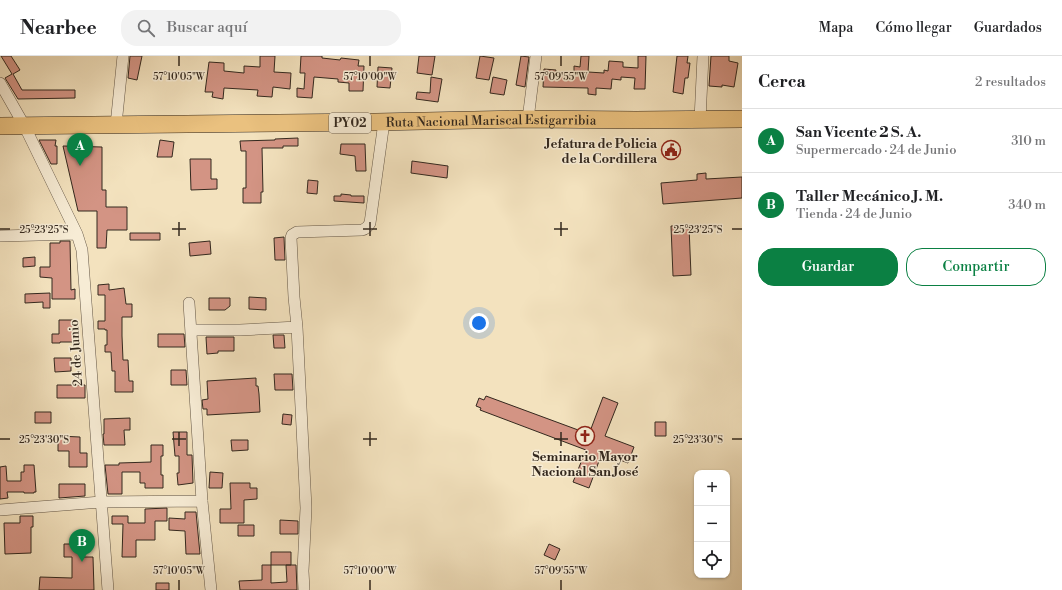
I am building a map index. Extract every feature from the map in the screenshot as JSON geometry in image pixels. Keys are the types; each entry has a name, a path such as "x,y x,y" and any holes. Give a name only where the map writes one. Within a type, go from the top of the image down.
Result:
{"main road":[{"name":"Ruta Nacional Mariscal Estigarribia","path":"0,126 528,119 742,119"}],"street":[{"path":"116,125 123,56"},
{"path":"528,119 536,56"},
{"path":"700,120 703,56"},
{"name":"24 de Junio","path":"0,83 24,125 77,234 82,250 108,590"},
{"path":"304,590 303,571 306,508 291,236 297,232 362,230 369,226 384,122"},
{"path":"0,236 77,234"},
{"path":"189,303 192,330 202,501 211,590"},
{"path":"192,330 240,330 297,327"},
{"path":"0,510 101,502 202,501"}],"building":[{"path":"1,56 11,56 20,70 13,74 22,90 75,90 75,98 18,99 5,78 12,74"},
{"path":"130,56 142,56 137,80 128,78"},
{"path":"260,56 275,56 274,72 291,73 290,89 273,87 272,97 257,96 258,90 224,88 223,99 212,97 213,92 205,92 209,62 224,63 224,71 244,73 244,66 260,67"},
{"path":"301,56 322,56 322,58 340,60 341,58 359,60 358,66 364,66 363,91 349,91 349,83 338,82 338,79 314,77 312,98 297,97 297,88 304,89 305,73 300,73"},
{"path":"419,56 435,56 432,75 417,73"},
{"path":"480,56 494,58 489,80 476,78"},
{"path":"521,56 529,57 525,87 516,85"},
{"path":"581,56 589,56 588,72 604,73 604,70 608,71 609,61 623,62 623,67 638,68 638,56 646,56 645,89 634,89 635,78 621,77 621,80 612,79 611,89 596,88 596,95 588,94 588,88 543,87 544,69 556,70 556,74 574,75 574,66 580,67"},
{"path":"677,56 688,56 687,63 690,63 688,78 685,78 683,94 673,92"},
{"path":"711,56 729,56 729,61 738,63 734,87 722,85 722,87 709,86"},
{"path":"378,67 392,68 390,88 377,87"},
{"path":"431,77 442,79 438,102 416,99 417,92 430,93"},
{"path":"493,77 507,80 504,95 490,93"},
{"path":"298,138 298,146 262,148 263,192 261,192 261,203 243,203 243,188 246,188 246,151 241,151 240,141"},
{"path":"39,140 56,140 55,146 57,146 57,164 51,164"},
{"path":"160,140 174,142 172,157 157,157"},
{"path":"341,144 365,144 366,171 356,171 355,156 340,154"},
{"path":"63,146 102,147 102,190 106,190 106,207 127,207 127,230 107,230 106,248 97,248 97,211 78,211"},
{"path":"190,159 211,159 211,179 217,179 217,189 191,190"},
{"path":"412,161 448,166 447,178 411,173"},
{"path":"706,173 706,179 742,177 742,198 663,204 661,183 697,180 697,174"},
{"path":"308,180 318,181 317,194 307,193"},
{"path":"341,194 364,196 364,203 334,201 334,196 341,196"},
{"path":"671,226 689,226 691,275 673,276"},
{"path":"130,233 160,233 160,240 130,240"},
{"path":"284,237 285,260 275,260 274,238"},
{"path":"60,241 70,241 71,290 75,289 75,299 52,299 52,278 40,277 40,267 50,267 50,243 60,243"},
{"path":"210,241 211,254 190,256 189,243"},
{"path":"35,257 35,266 23,267 23,258"},
{"path":"109,284 109,290 124,288 126,304 132,304 132,317 122,317 122,336 123,360 128,360 129,381 133,381 133,392 115,392 115,371 112,371 111,352 105,352 105,345 107,345 107,330 98,329 98,321 105,321 105,295 98,295 98,285"},
{"path":"50,293 50,308 43,308 43,302 25,303 25,294"},
{"path":"249,297 266,298 266,310 249,309"},
{"path":"209,298 230,298 230,306 225,310 209,310"},
{"path":"59,320 77,320 75,342 52,343 52,334 59,334"},
{"path":"158,334 184,334 185,347 158,347"},
{"path":"273,335 284,335 285,348 274,348"},
{"path":"206,337 234,337 234,351 218,351 218,353 207,354"},
{"path":"54,358 71,358 71,371 55,372"},
{"path":"171,370 186,370 187,385 171,385"},
{"path":"274,374 292,374 293,390 275,390"},
{"path":"256,378 260,412 207,415 207,409 203,409 202,400 208,399 207,381"},
{"path":"57,385 85,385 85,398 57,398"},
{"path":"486,396 589,434 603,397 618,403 605,436 634,447 628,463 602,453 589,488 573,482 586,450 480,410 481,408 476,406 479,398 484,400"},
{"path":"35,412 51,412 51,423 35,423"},
{"path":"283,414 292,415 291,425 282,424"},
{"path":"130,418 130,430 124,430 125,445 104,445 104,419"},
{"path":"655,422 666,422 666,436 655,436"},
{"path":"173,432 187,432 187,455 192,455 193,483 178,485 177,473 179,473 179,456 175,456"},
{"path":"58,436 80,437 80,453 87,453 87,467 69,467 69,451 58,451"},
{"path":"231,440 248,440 248,450 232,451"},
{"path":"151,445 163,445 163,456 161,456 161,475 163,475 163,488 145,488 145,483 140,483 140,472 122,472 122,494 108,494 105,465 151,462"},
{"path":"24,465 34,465 36,492 7,492 8,498 0,499 0,467 6,466 7,481 21,481 21,472 24,472"},
{"path":"210,472 223,473 222,488 209,488"},
{"path":"230,483 250,483 250,488 257,488 257,499 244,500 244,523 220,523 220,509 231,509"},
{"path":"59,484 85,484 85,496 59,498"},
{"path":"167,508 167,521 155,521 155,540 136,540 136,557 122,557 123,524 112,524 112,516 128,516 128,523 145,523 145,509"},
{"path":"185,512 196,512 200,554 186,554 185,531 169,530 169,518 185,519"},
{"path":"20,516 33,516 33,527 31,527 31,553 5,554 4,523 20,523"},
{"path":"280,520 298,521 298,534 280,534"},
{"path":"238,525 254,525 254,536 238,536"},
{"path":"64,544 82,544 82,557 93,557 94,590 39,590 40,577 72,578 72,557 64,557"},
{"path":"549,544 560,549 555,560 544,555"},
{"path":"271,552 291,552 291,565 271,565"},
{"path":"262,565 271,565 271,583 287,582 286,565 296,565 297,590 240,590 239,581 262,580"},
{"path":"156,583 169,583 169,590 156,590"}],"place":[{"name":"Jefatura de Policia de la Cordillera","path":"671,150"},
{"name":"San Vicente 2 S. A.","path":"80,166"},
{"name":"Seminario Mayor Nacional San José","path":"585,436"},
{"name":"Taller Mecánico J. M.","path":"82,562"}]}
